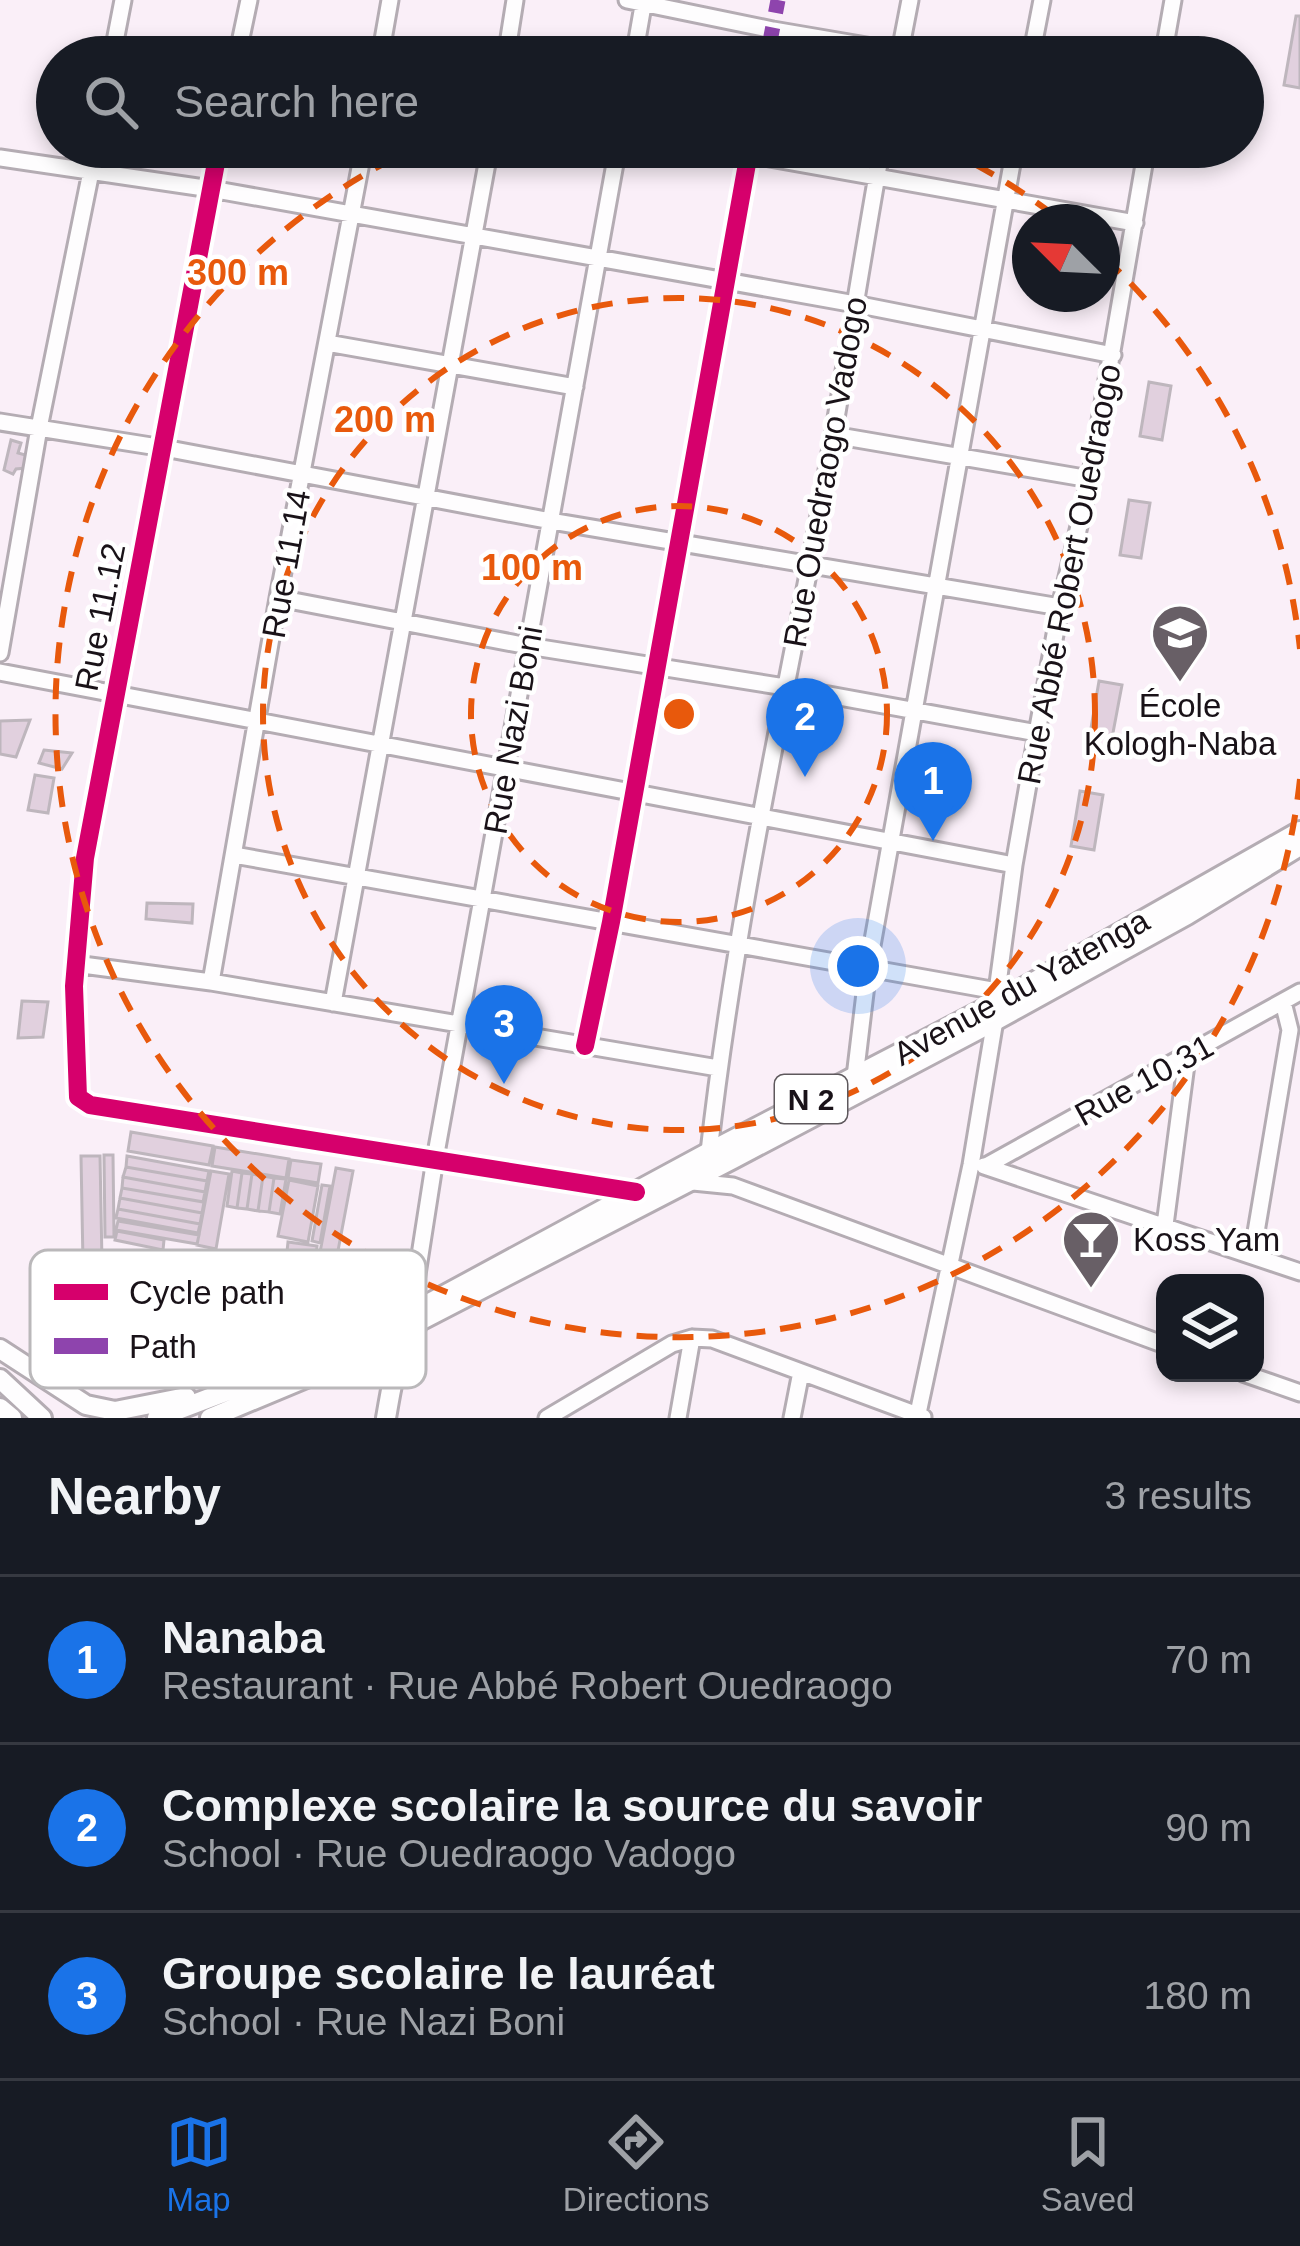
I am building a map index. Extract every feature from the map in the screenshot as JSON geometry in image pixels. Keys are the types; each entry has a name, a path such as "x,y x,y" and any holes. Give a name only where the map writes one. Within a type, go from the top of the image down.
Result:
{"main road":[{"name":"Avenue du Yatenga","path":"426,1312 636,1192 1300,832"},
{"name":"Avenue du Yatenga","path":"426,1313 993,1022 1300,846"},
{"path":"0,1349 30,1369"},
{"path":"0,1379 42,1418"},
{"path":"59,1388 86,1406 115,1411 232,1388"},
{"name":"Avenue du Yatenga","path":"157,1418 232,1388"},
{"name":"Avenue du Yatenga","path":"210,1418 282,1388"},
{"path":"386,1418 392,1388"},
{"path":"0,1408 12,1418"}],"street":[{"path":"116,36 123,0"},
{"path":"241,36 249,0"},
{"path":"384,36 390,0"},
{"path":"509,36 515,0"},
{"path":"903,36 910,0"},
{"path":"1035,36 1042,0"},
{"path":"1167,36 1173,0"},
{"path":"636,36 638,1 804,36"},
{"path":"0,158 36,164"},
{"path":"65,168 211,189 1113,355"},
{"path":"0,653 92,168"},
{"name":"Rue 11.12","path":"215,168 85,858 75,964 77,1093 90,1105 435,1159"},
{"name":"Rue 11.14","path":"211,982 360,168"},
{"path":"333,1003 486,168"},
{"name":"Rue Nazi Boni","path":"424,1250 435,1159 614,168"},
{"path":"827,168 1135,224"},
{"name":"Rue Ouedraogo Vadogo","path":"709,1152 738,944 879,168"},
{"path":"855,1077 868,968 1011,168"},
{"name":"Rue Abbé Robert Ouedraogo","path":"920,1417 950,1267 979,1166 1014,865 1060,607 1090,479 1144,168"},
{"path":"327,343 575,387"},
{"path":"0,422 1060,607"},
{"path":"832,435 1090,479"},
{"path":"278,598 1036,734"},
{"path":"0,672 1014,865"},
{"path":"234,855 738,944 998,996"},
{"path":"75,964 211,982 718,1068"},
{"name":"Rue 10.31","path":"979,1166 1300,992"},
{"path":"1252,1256 1290,1030 1283,1003"},
{"path":"1165,1225 1187,1057"},
{"path":"435,1159 636,1192"},
{"path":"733,1159 725,1173 733,1186"},
{"path":"979,1166 1300,1272"},
{"path":"688,1182 733,1186 1156,1342"},
{"path":"552,1417 672,1344 692,1338 712,1339 920,1417"},
{"path":"678,1418 692,1338"},
{"path":"793,1418 800,1372"},
{"path":"1264,1381 1300,1394"}],"building":[{"path":"1296,16 1300,16 1300,88 1284,85"},
{"path":"1149,382 1171,386 1162,440 1140,436"},
{"path":"11,440 21,443 18,453 29,456 26,468 13,474 4,470"},
{"path":"1129,500 1150,503 1141,558 1120,555"},
{"path":"1099,681 1122,685 1112,738 1090,734"},
{"path":"30,720 16,757 0,754 0,721"},
{"path":"44,750 72,753 62,769 39,763"},
{"path":"35,775 54,778 48,813 28,810"},
{"path":"1080,791 1103,795 1094,850 1071,846"},
{"path":"147,903 193,904 192,923 146,919"},
{"path":"22,1001 48,1002 43,1037 18,1038"},
{"path":"131,1132 213,1146 209,1165 128,1151"},
{"path":"215,1147 289,1159 286,1178 212,1166"},
{"path":"104,1155 113,1155 114,1237 105,1237"},
{"path":"81,1156 100,1156 102,1250 83,1250"},
{"path":"127,1156 209,1171 207,1181 126,1167"},
{"path":"291,1160 321,1164 318,1183 288,1178"},
{"path":"126,1167 207,1181 205,1192 123,1177"},
{"path":"336,1168 353,1171 338,1250 320,1250"},
{"path":"211,1171 229,1174 216,1249 197,1245"},
{"path":"232,1171 242,1173 237,1208 227,1206"},
{"path":"242,1173 252,1174 247,1209 237,1208"},
{"path":"252,1174 263,1176 258,1211 247,1209"},
{"path":"263,1176 274,1178 269,1212 258,1211"},
{"path":"123,1177 205,1192 203,1202 122,1188"},
{"path":"274,1178 286,1179 280,1214 269,1212"},
{"path":"289,1180 318,1186 308,1242 278,1236"},
{"path":"322,1185 330,1186 320,1243 312,1241"},
{"path":"122,1188 204,1202 202,1213 120,1198"},
{"path":"120,1198 202,1213 200,1224 118,1209"},
{"path":"118,1209 200,1224 198,1233 116,1218"},
{"path":"118,1221 199,1235 197,1244 116,1230"},
{"path":"117,1231 164,1240 163,1250 115,1240"},
{"path":"288,1242 317,1246 317,1250 287,1250"}],"marked path":[{"path":"771,36 778,0"}],"cycle path":[{"path":"215,168 85,858 74,986 78,1097 90,1105 636,1192"},
{"path":"585,1046 746,168"}],"place":[{"name":"École Kologh-Naba","path":"1180,684"},
{"name":"Complexe scolaire la source du savoir","path":"805,777"},
{"name":"Nanaba","path":"933,841"},
{"name":"Groupe scolaire le lauréat","path":"504,1084"},
{"name":"Koss Yam","path":"1091,1290"}]}
